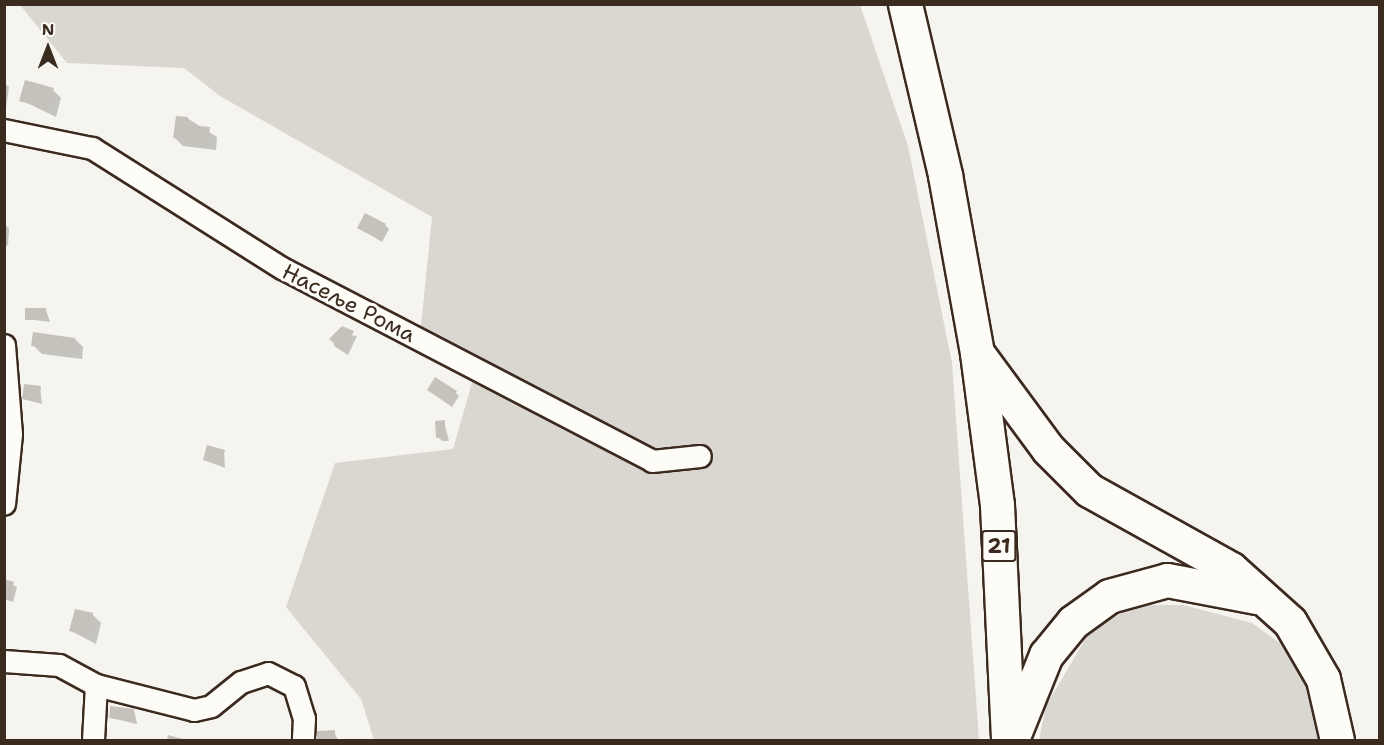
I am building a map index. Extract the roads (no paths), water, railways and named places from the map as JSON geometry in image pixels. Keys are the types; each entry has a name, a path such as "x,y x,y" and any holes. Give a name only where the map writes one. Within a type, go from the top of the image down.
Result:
{"main road":[{"name":"21","path":"905,4 945,175 976,352 997,505 1010,741"},
{"path":"976,352 1042,441 1089,490 1232,569 1294,627 1316,661 1337,741"},
{"path":"1010,741 1046,655 1073,622 1109,596 1167,580 1221,587 1266,600"}],"street":[{"name":"Насеље Рома","path":"4,130 92,148 263,257 652,461 700,456"},
{"path":"4,345 11,434 4,504"},
{"path":"4,661 59,665 96,685 194,710 211,706 241,682 268,673 294,686 304,718 303,741"},
{"path":"93,741 96,685"}]}
